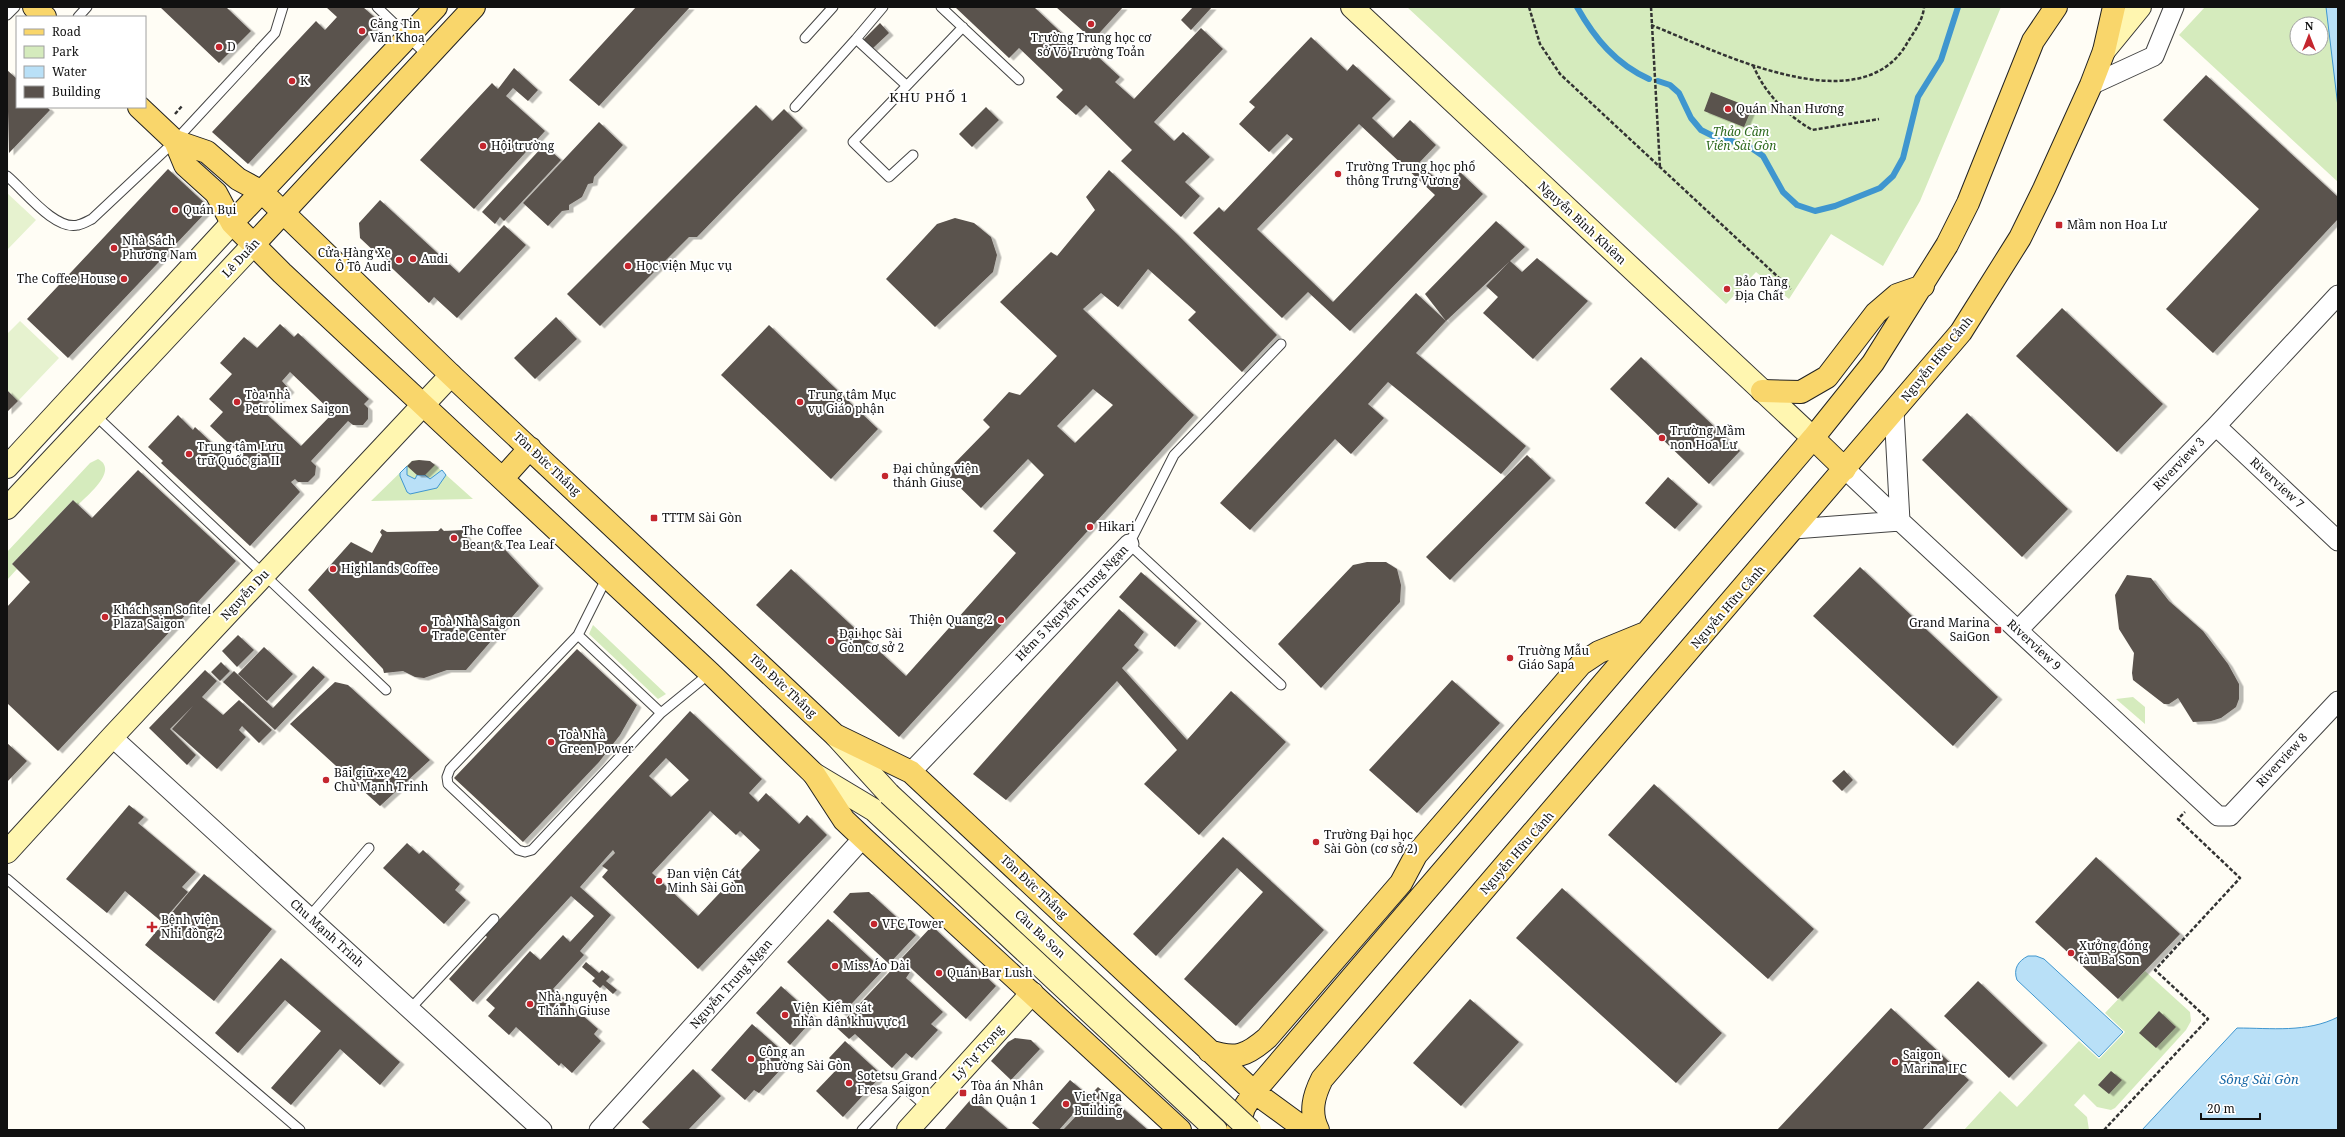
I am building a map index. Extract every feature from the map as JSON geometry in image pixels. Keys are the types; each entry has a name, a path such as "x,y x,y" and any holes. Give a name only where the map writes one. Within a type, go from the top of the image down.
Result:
{"main road":[{"path":"34,7 44,16"},
{"path":"7,467 232,223 436,7"},
{"name":"Lê Duẩn","path":"7,508 474,7"},
{"name":"Nguyễn Bỉnh Khiêm","path":"1352,7 1813,438"},
{"path":"1237,1130 1244,1108 1254,1092 1813,438 1873,363 1923,286 1947,245 1968,203 2033,41 2041,7"},
{"path":"2033,41 2056,7"},
{"name":"Nguyễn Hữu Cảnh","path":"1318,1130 1313,1110 1314,1095 1322,1079 1961,332 2020,238 2091,85 2104,51 2114,7"},
{"name":"Nguyễn Hữu Cảnh","path":"2104,51 2140,7"},
{"path":"140,108 175,141 185,165 216,192 232,223 253,245 422,405 503,478 710,673 814,774 844,820 1180,1130"},
{"name":"Tôn Đức Thắng","path":"175,141 207,152 238,179 262,192 452,375 835,734 911,772 1254,1092 1306,1130"},
{"path":"1762,391 1801,392 1827,377 1876,313 1897,295 1923,286"},
{"path":"1852,346 1873,363"},
{"name":"Nguyễn Du","path":"7,852 112,737 422,405 452,375"},
{"path":"1813,438 1846,468"},
{"path":"503,478 530,448"},
{"path":"1209,1051 1224,1056 1239,1056 1255,1048 1267,1038 1401,883 1416,855 1581,664 1599,652 1646,633"},
{"name":"Cầu Ba Son","path":"835,734 890,794 1250,1130"},
{"name":"Cầu Ba Son","path":"814,774 874,810 1216,1130"},
{"path":"1401,883 1462,848"},
{"name":"Lý Tự Trọng","path":"908,1130 1032,993"}],"street":[{"path":"2091,85 2154,56 2174,7"},
{"name":"Riverview 3","path":"2018,630 2335,304"},
{"path":"1794,529 1900,521 1894,411"},
{"name":"Riverview 7","path":"2216,426 2338,541"},
{"name":"Riverview 9","path":"1846,468 1900,521 2218,816 2225,818"},
{"name":"Hẻm 5 Nguyễn Trung Ngạn","path":"911,772 1129,544"},
{"name":"Riverview 8","path":"2225,818 2230,816 2338,700"},
{"name":"Chu Mạnh Trinh","path":"112,737 542,1130"},
{"name":"Nguyễn Trung Ngạn","path":"599,1130 863,838"}],"lane":[{"path":"7,16 16,7"},
{"path":"79,16 87,7"},
{"path":"7,176 56,220 63,224 78,226 92,219 175,141 276,33 283,7"},
{"path":"377,7 409,36 428,56"},
{"path":"805,38 833,7"},
{"path":"795,107 883,7"},
{"path":"941,7 1019,80"},
{"path":"912,155 888,177 853,142 963,27"},
{"path":"856,39 906,85"},
{"name":"Hẻm 5 Nguyễn Trung Ngạn","path":"1129,544 1174,455 1281,344"},
{"path":"95,415 263,576 386,690"},
{"path":"1129,544 1281,685"},
{"path":"607,576 578,635 450,769 447,777 448,784 518,850 525,852 532,850 661,713 710,673"},
{"path":"578,635 661,713"},
{"path":"309,917 369,848"},
{"path":"7,879 300,1130"},
{"path":"410,1009 494,919"},
{"path":"862,1130 903,1086 928,1108"}],"path":[{"path":"1529,7 1540,44 1560,74 1791,289"},
{"path":"1651,7 1660,168"},
{"path":"1651,25 1774,72 1818,80 1841,82 1862,79 1886,68 1897,59 1920,21 1924,7"},
{"path":"1753,64 1763,85 1781,107 1812,130 1879,119"},
{"path":"2104,1130 2208,1019 2154,970 2240,878 2178,819 2199,798"}],"green space":[{"name":"Thảo Cầm Viên Sài Gòn","path":"1407,7 2001,7 1920,201 1883,266 1831,234 1789,299 1756,272 1726,304"},
{"path":"2205,7 2338,7 2338,182 2179,35"},
{"path":"7,193 36,220 7,250"},
{"path":"20,321 59,358 18,401 7,390 7,334"},
{"path":"98,459 104,464 105,469 104,476 100,482 78,505 73,500 12,564 17,569 7,580 7,552 90,463"},
{"path":"419,460 435,465 473,499 371,501 412,461"},
{"path":"593,625 666,694 658,699 589,634"},
{"path":"2133,697 2145,707 2145,724 2116,699"},
{"path":"2145,971 2190,1012 2191,1021 2186,1030 2115,1108 2111,1110 2097,1107 2084,1094 2074,1105 2087,1117 2089,1130 1964,1130 2000,1091 2017,1107 2079,1041 2099,1059 2125,1032 2105,1013"}],"water":[{"path":"2326,7 2338,7 2338,107 2329,32 2329,16 2327,16"},
{"path":"407,466 407,475 415,479 417,475 425,475 430,479 442,470 446,475 437,488 410,494 407,492 400,476 400,473"},
{"path":"2028,956 2036,956 2044,959 2123,1032 2099,1057 2017,980 2017,966"},
{"name":"Sông Sài Gòn","path":"2338,1017 2338,1130 2142,1130 2237,1028 2301,1028 2326,1022"}],"building":[{"name":"D","path":"160,7 226,7 251,31 219,63"},
{"name":"K","path":"326,7 363,7 380,22 248,164 212,132 316,21 325,30 337,17"},
{"path":"636,7 690,7 599,106 569,80"},
{"path":"955,7 1034,7 1090,60 1095,54 1120,77 1115,82 1134,99 1201,28 1223,49 1154,122 1174,141 1183,132 1210,157 1185,182 1200,196 1181,217 1121,161 1132,150 1086,105 1076,115 1056,97 1063,90 1019,48 1009,58"},
{"name":"Trường Trung học cơ sở Võ Trường Toản","path":"1056,7 1123,7 1093,40"},
{"path":"1193,7 1212,7 1191,30 1181,20"},
{"path":"880,23 889,33 872,49 863,40"},
{"path":"1311,37 1347,71 1353,64 1391,99 1372,118 1393,138 1410,120 1436,145 1419,163 1444,186 1459,171 1483,194 1350,331 1308,292 1282,318 1193,233 1219,207 1224,212 1293,139 1287,134 1269,152 1239,124 1255,107 1249,102","holes":["1359,124 1435,195 1333,302 1257,229"]},
{"name":"Hội trường","path":"514,68 538,90 528,101 513,88 506,96 545,131 474,209 420,160 492,83 498,89"},
{"path":"7,70 16,78 16,108 48,108 50,110 9,153"},
{"path":"2206,75 2338,197 2338,219 2213,353 2166,309 2259,209 2163,120"},
{"name":"Quán Nhan Hương","path":"1711,92 1752,108 1744,127 1704,111"},
{"path":"756,105 772,121 784,109 803,128 697,237 689,237 600,326 567,294"},
{"path":"986,107 999,120 972,147 959,134"},
{"path":"599,122 623,145 594,177 593,183 588,184 582,197 569,205 569,210 562,211 548,226 523,203"},
{"path":"544,145 561,160 504,221 500,217 495,224 482,212"},
{"path":"168,169 210,208 68,358 27,319"},
{"path":"1109,170 1178,235 1277,335 1242,372 1188,320 1196,312 1148,269 1118,307 1101,293 1083,309 1194,415 899,737 756,605 791,569 906,676 1016,553 993,531 1044,475 1028,459 981,508 945,473 990,427 983,420 1009,392 1020,395 1057,356 1000,302 1051,252 1057,256 1095,210 1086,197","holes":["1093,389 1113,405 1075,443 1057,426"]},
{"name":"Audi","path":"380,200 459,273 504,225 526,245 457,318 434,297 429,303 360,238 359,223"},
{"path":"955,218 974,223 991,237 997,255 993,272 935,327 886,279 937,224"},
{"path":"1496,221 1525,247 1446,321 1425,294"},
{"path":"1537,258 1588,301 1533,359 1483,313 1498,297 1486,286 1510,261 1522,272"},
{"path":"1416,293 1446,321 1416,353 1526,446 1501,474 1388,382 1368,404 1384,418 1351,454 1335,439 1250,530 1220,503"},
{"path":"2062,308 2163,404 2117,452 2016,356"},
{"path":"556,317 577,339 535,379 514,358"},
{"path":"280,324 294,337 298,333 369,399 364,404 368,408 368,419 363,425 353,425 348,421 311,461 316,466 315,475 308,482 298,482 295,479 291,482 300,492 250,546 161,463 163,461 148,447 178,415 193,430 195,427 231,461 239,453 210,426 223,412 209,399 232,374 220,363 244,337 257,348","holes":["290,372 333,413 301,446 258,406 267,397 275,405 290,390 282,381"]},
{"name":"Trung tâm Mục vụ Giáo phận","path":"769,325 878,429 831,479 721,375"},
{"path":"1641,357 1740,451 1709,484 1610,389"},
{"path":"7,390 18,401 7,412"},
{"path":"1967,413 2068,509 2022,557 1922,460"},
{"path":"1527,455 1551,478 1450,580 1426,557"},
{"path":"412,461 430,461 435,465 425,475 417,475 407,466"},
{"name":"Khách sạn Sofitel Plaza Saigon","path":"138,470 236,561 58,751 7,703 7,607 30,582 12,564 73,500 92,518"},
{"path":"1668,477 1698,504 1675,529 1645,503"},
{"name":"Toà Nhà Saigon Trade Center","path":"441,528 444,531 463,530 475,552 496,540 539,586 466,670 447,670 424,678 415,677 403,671 384,673 383,669 308,590 351,542 372,553 382,535 380,532 382,529 387,532 438,531"},
{"path":"1367,562 1386,562 1397,569 1401,585 1400,602 1321,688 1278,644 1353,565"},
{"path":"1860,567 1998,697 1953,746 1813,616"},
{"path":"1141,572 1197,621 1175,647 1119,597"},
{"path":"2127,575 2151,578 2169,601 2203,631 2228,664 2239,684 2239,699 2236,707 2221,718 2211,721 2193,722 2178,698 2169,704 2164,704 2133,680 2132,673 2134,653 2119,629 2115,595"},
{"path":"1119,609 1144,632 1134,645 1139,650 1122,668 1187,740 1231,691 1286,742 1199,835 1144,784 1177,750 1117,681 1006,800 973,774"},
{"path":"238,635 254,650 237,667 222,651"},
{"path":"264,647 293,674 267,701 238,674"},
{"name":"Toà Nhà Green Power","path":"577,649 637,705 620,735 599,762 523,842 454,778"},
{"path":"221,662 230,671 220,681 211,672"},
{"path":"313,666 325,677 275,730 223,682 234,671 273,708"},
{"path":"205,670 217,681 202,697 223,715 239,700 272,730 259,743 242,726 239,730 246,737 217,769 172,729 193,706 170,729 196,755 187,765 149,728"},
{"path":"1452,680 1500,723 1417,813 1369,770"},
{"path":"335,682 348,685 430,760 380,806 290,724"},
{"path":"690,711 762,779 749,793 758,802 766,793 799,824 807,815 827,835 698,969 602,877 608,870 602,866 615,853 613,850 580,887 611,915 580,951 584,955 553,989 598,1029 594,1034 601,1041 572,1073 561,1063 559,1066 516,1027 509,1035 488,1016 495,1008 486,1000 530,951 540,960 563,935 570,942 594,916 571,896 473,1002 449,979 487,937 485,935","holes":["666,758 689,780 671,797 649,776","710,811 736,835 740,831 760,850 698,916 652,873"]},
{"path":"7,743 27,761 7,782"},
{"path":"1844,770 1853,780 1842,791 1832,781"},
{"path":"1654,784 1814,929 1768,979 1608,835"},
{"path":"129,805 144,817 138,823 196,872 182,887 188,892 162,922 125,891 107,913 66,879"},
{"path":"1223,837 1324,930 1236,1026 1184,979 1263,892 1237,868 1156,956 1133,934"},
{"path":"407,843 419,854 423,850 460,884 455,890 466,900 444,924 383,868"},
{"path":"2096,857 2180,934 2118,999 2035,922"},
{"path":"204,874 272,929 214,1001 145,945"},
{"path":"1562,888 1722,1033 1676,1083 1516,938"},
{"name":"VFC Tower","path":"869,892 916,935 889,964 833,912 850,893"},
{"name":"Miss Áo Dài","path":"828,919 883,970 842,1014 787,962"},
{"path":"932,926 996,986 966,1019 901,959"},
{"path":"281,958 400,1062 380,1085 340,1049 291,1105 271,1088 321,1031 285,1000 238,1053 215,1033"},
{"path":"586,962 599,973 602,970 610,977 606,981 617,990 613,994 603,985 600,988 592,981 595,978 582,967"},
{"path":"899,962 910,972 906,978 943,1012 931,1024 938,1030 912,1058 906,1053 892,1068 855,1034 849,1039 837,1028"},
{"path":"1978,981 2043,1043 2009,1078 1944,1016"},
{"name":"Viện Kiểm sát nhân dân khu vực 1","path":"781,986 815,1017 790,1045 756,1013"},
{"path":"1470,999 1519,1042 1461,1106 1413,1063"},
{"name":"Saigon Marina IFC","path":"1891,1008 1969,1080 1922,1130 1777,1130"},
{"path":"2159,1011 2176,1027 2156,1048 2139,1033"},
{"name":"Công an phường Sài Gòn","path":"752,1024 786,1054 778,1064 782,1068 759,1093 754,1090 745,1100 711,1070"},
{"path":"1015,1038 1031,1040 1040,1049 1011,1080 991,1061 1008,1042"},
{"name":"Sotetsu Grand Fresa Saigon","path":"845,1041 882,1075 843,1117 816,1091 839,1067 829,1058"},
{"path":"693,1069 721,1096 688,1130 651,1130 642,1122"},
{"path":"2111,1071 2122,1080 2109,1094 2098,1085"},
{"path":"1070,1080 1089,1096 1098,1087 1148,1130 1063,1130 1078,1114 1075,1112 1059,1130 1041,1130 1032,1123"},
{"path":"972,1098 1009,1130 944,1130"}],"waterway":[{"path":"1577,7 1591,30 1607,49 1626,66 1649,79"},
{"path":"1658,81 1670,85 1679,93 1691,118 1701,130 1715,137 1747,145 1763,156 1783,192 1797,205 1815,211 1835,206 1880,188 1893,176 1903,158 1918,97 1941,60 1958,7"}],"place":[{"name":"Trường Trung học cơ sở Võ Trường Toản","path":"1091,24"},
{"name":"Căng Tin Văn Khoa","path":"362,31"},
{"name":"D","path":"219,47"},
{"name":"K","path":"292,81"},
{"name":"Quán Nhan Hương","path":"1728,109"},
{"name":"Hội trường","path":"483,146"},
{"name":"Trường Trung học phổ thông Trưng Vương","path":"1338,174"},
{"name":"Quán Bụi","path":"175,210"},
{"name":"Mầm non Hoa Lư","path":"2059,225"},
{"name":"Nhà Sách Phương Nam","path":"114,248"},
{"name":"Audi","path":"413,259"},
{"name":"Cửa Hàng Xe Ô Tô Audi","path":"399,260"},
{"name":"Học viện Mục vụ","path":"628,266"},
{"name":"The Coffee House","path":"124,279"},
{"name":"Bảo Tàng Địa Chất","path":"1727,289"},
{"name":"Tòa nhà Petrolimex Saigon","path":"237,402"},
{"name":"Trung tâm Mục vụ Giáo phận","path":"800,402"},
{"name":"Trường Mầm non Hoa Lư","path":"1662,438"},
{"name":"Trung tâm Lưu trữ Quốc gia II","path":"189,454"},
{"name":"Đại chủng viện thánh Giuse","path":"885,476"},
{"name":"TTTM Sài Gòn","path":"654,518"},
{"name":"Hikari","path":"1090,527"},
{"name":"The Coffee Bean & Tea Leaf","path":"454,538"},
{"name":"Highlands Coffee","path":"333,569"},
{"name":"Khách sạn Sofitel Plaza Saigon","path":"105,617"},
{"name":"Thiện Quang 2","path":"1001,620"},
{"name":"Toà Nhà Saigon Trade Center","path":"424,629"},
{"name":"Grand Marina SaiGon","path":"1998,630"},
{"name":"Đại học Sài Gòn cơ sở 2","path":"831,641"},
{"name":"Truờng Mẫu Giáo Sapa","path":"1510,658"},
{"name":"Toà Nhà Green Power","path":"551,742"},
{"name":"Bãi giữ xe 42 Chu Mạnh Trinh","path":"326,780"},
{"name":"Trường Đại học Sài Gòn (cơ sở 2)","path":"1316,842"},
{"name":"Đan viện Cát Minh Sài Gòn","path":"659,881"},
{"name":"VFC Tower","path":"874,924"},
{"name":"Bệnh viện Nhi đồng 2","path":"152,927"},
{"name":"Xưởng đóng tàu Ba Son","path":"2071,953"},
{"name":"Miss Áo Dài","path":"835,966"},
{"name":"Quán Bar Lush","path":"939,973"},
{"name":"Nhà nguyện Thánh Giuse","path":"530,1004"},
{"name":"Viện Kiểm sát nhân dân khu vực 1","path":"785,1015"},
{"name":"Công an phường Sài Gòn","path":"751,1059"},
{"name":"Saigon Marina IFC","path":"1895,1062"},
{"name":"Sotetsu Grand Fresa Saigon","path":"849,1083"},
{"name":"Tòa án Nhân dân Quận 1","path":"963,1093"},
{"name":"Viet Nga Building","path":"1066,1104"}],"district":[{"name":"KHU PHỐ 1","path":"929,97"}]}
